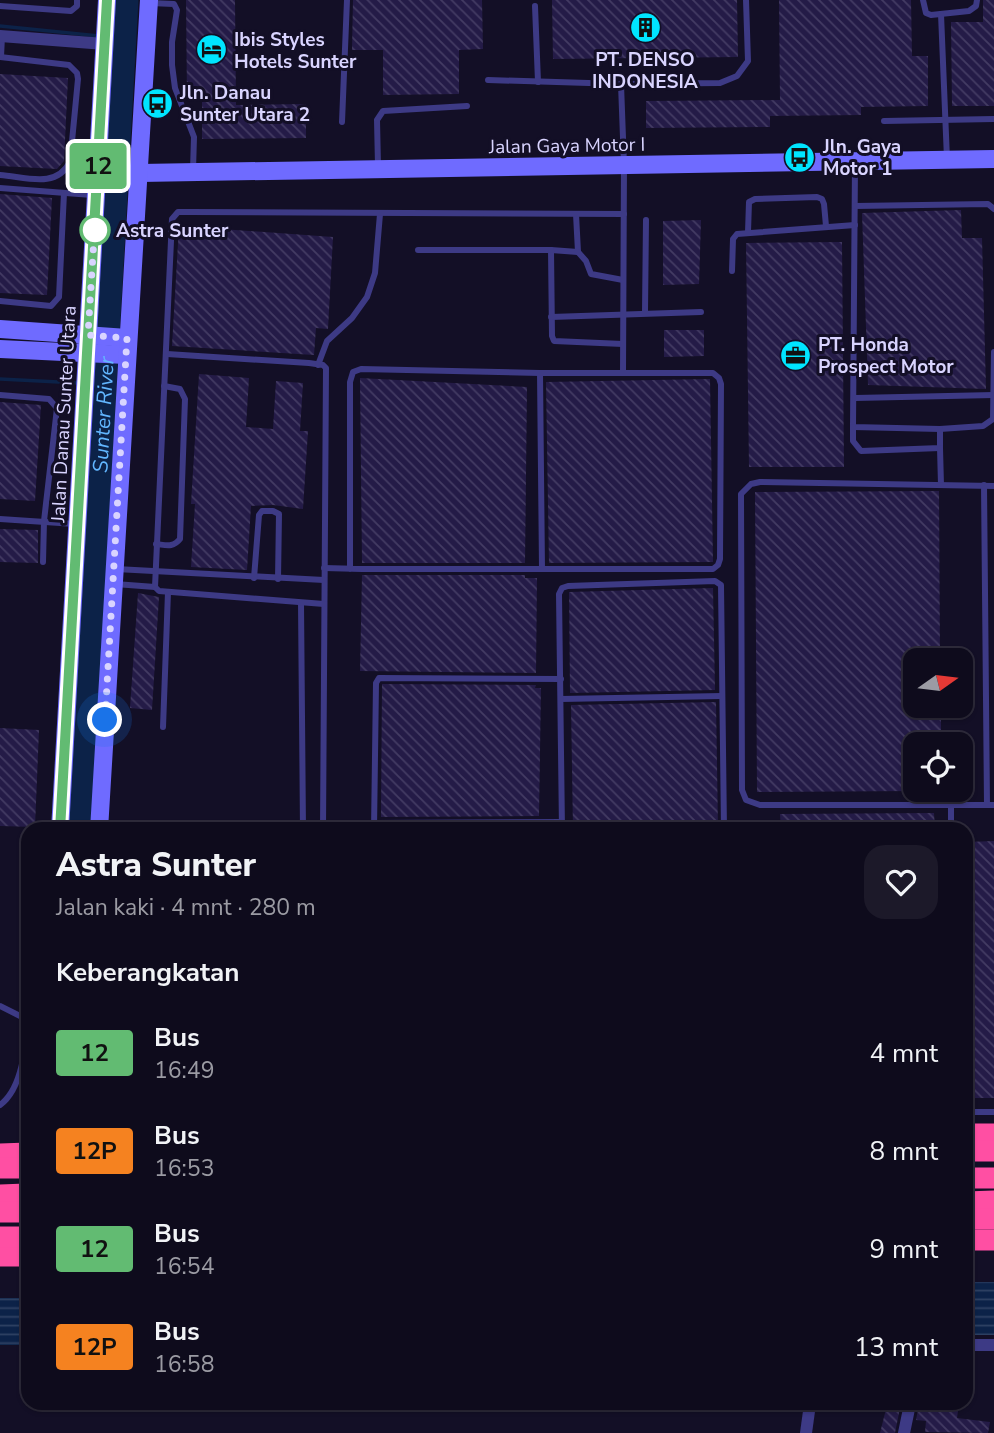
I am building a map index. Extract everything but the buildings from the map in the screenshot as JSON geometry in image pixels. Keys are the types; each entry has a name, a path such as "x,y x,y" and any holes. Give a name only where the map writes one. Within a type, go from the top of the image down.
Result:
{"highway":[{"path":"973,1135 994,1134"},
{"path":"973,1151 994,1151"},
{"path":"973,1178 994,1178"},
{"path":"0,1195 21,1194"},
{"path":"973,1202 994,1201"},
{"path":"0,1212 21,1212"},
{"path":"973,1219 994,1219"},
{"path":"0,1237 21,1237"},
{"path":"973,1240 994,1240"},
{"path":"0,1256 21,1256"}],"main road":[{"name":"Jalan Danau Sunter Utara","path":"99,822 113,577 107,346 97,195 107,0"},
{"name":"Jalan Danau Sunter Utara","path":"60,822 85,384 107,346 140,173 149,1"},
{"name":"Jalan Gaya Motor I","path":"140,173 994,159"},
{"path":"0,329 107,346"},
{"path":"0,349 107,346"}],"street":[{"path":"1,36 105,38"},
{"path":"973,1345 994,1345"},
{"path":"806,1433 809,1410"},
{"path":"904,1433 909,1410"}],"lane":[{"path":"0,6 71,11 77,0"},
{"path":"342,122 347,0"},
{"path":"488,80 621,84 720,83 737,76 748,61 746,0"},
{"path":"923,0 926,13 931,15 970,11 976,6 977,0"},
{"path":"149,1 174,4 177,10 172,65 175,88 194,137 193,172"},
{"path":"536,6 538,82"},
{"path":"941,14 947,160"},
{"path":"0,175 49,179 63,173 70,162 77,73 68,65 1,57 1,36"},
{"path":"621,84 624,165 623,373"},
{"path":"378,169 377,120 383,111 467,106"},
{"path":"884,121 994,119"},
{"path":"70,162 99,164"},
{"path":"855,162 853,441 861,451 940,448"},
{"path":"0,188 97,195"},
{"path":"0,301 51,306 59,298 64,193"},
{"path":"748,233 750,202 755,199 822,199 826,226"},
{"path":"855,206 988,204 994,209"},
{"path":"155,587 172,219 178,212 624,214"},
{"path":"318,365 327,341 352,318 367,297 375,273 380,214"},
{"path":"576,214 578,252 592,274 623,280"},
{"path":"645,312 646,220"},
{"path":"732,271 733,239 737,234 855,225"},
{"path":"418,250 578,252"},
{"path":"551,250 551,317 554,341 623,344"},
{"path":"551,317 701,312"},
{"path":"853,427 940,429 989,424 993,419 994,352"},
{"path":"167,354 323,365 327,372 323,822"},
{"path":"324,568 350,569 713,569 718,565 719,378 713,373 361,369 353,372 350,382 350,569"},
{"path":"540,373 542,569"},
{"path":"156,544 170,546 177,544 180,539 185,399 180,389 164,386"},
{"path":"0,395 49,400 57,408 44,521 43,562"},
{"path":"855,398 994,395"},
{"path":"940,429 941,485"},
{"path":"984,485 990,805 760,805 746,800 742,790 741,494 751,484 760,482 984,485 994,486"},
{"path":"254,578 259,515 262,511 273,511 279,514 278,579"},
{"path":"0,519 77,524"},
{"path":"113,577 156,572 324,580"},
{"path":"113,577 155,587 159,591 324,604"},
{"path":"562,822 559,594 562,588 715,581 721,585 724,822"},
{"path":"163,727 168,592"},
{"path":"301,603 303,822"},
{"path":"374,822 376,683 379,678 561,679"},
{"path":"561,699 722,696"},
{"path":"951,806 951,822"},
{"path":"0,1006 21,1017"},
{"path":"0,1105 10,1096 21,1060"},
{"path":"973,1112 994,1112"},
{"path":"0,1245 21,1245"}],"water":[{"path":"973,1282 994,1282 994,1335 973,1335"},
{"path":"0,1298 21,1298 21,1345 0,1345"}],"waterway":[{"name":"Sunter River","path":"80,822 127,0"},
{"path":"0,26 99,36"},
{"path":"110,37 125,39"},
{"path":"0,379 78,383"},
{"path":"89,384 106,385"}],"bus line":[{"name":"12","path":"60,822 107,0"}],"place":[{"name":"PT. DENSO INDONESIA","path":"645,28"},
{"name":"Ibis Styles Hotels Sunter","path":"211,50"},
{"name":"Jln. Danau Sunter Utara 2","path":"157,103"},
{"name":"Jln. Gaya Motor 1","path":"800,157"},
{"name":"Astra Sunter","path":"95,230"},
{"name":"PT. Honda Prospect Motor","path":"795,355"}],"route":[{"path":"95,230 95,221 88,335 127,338 105,720"}]}
